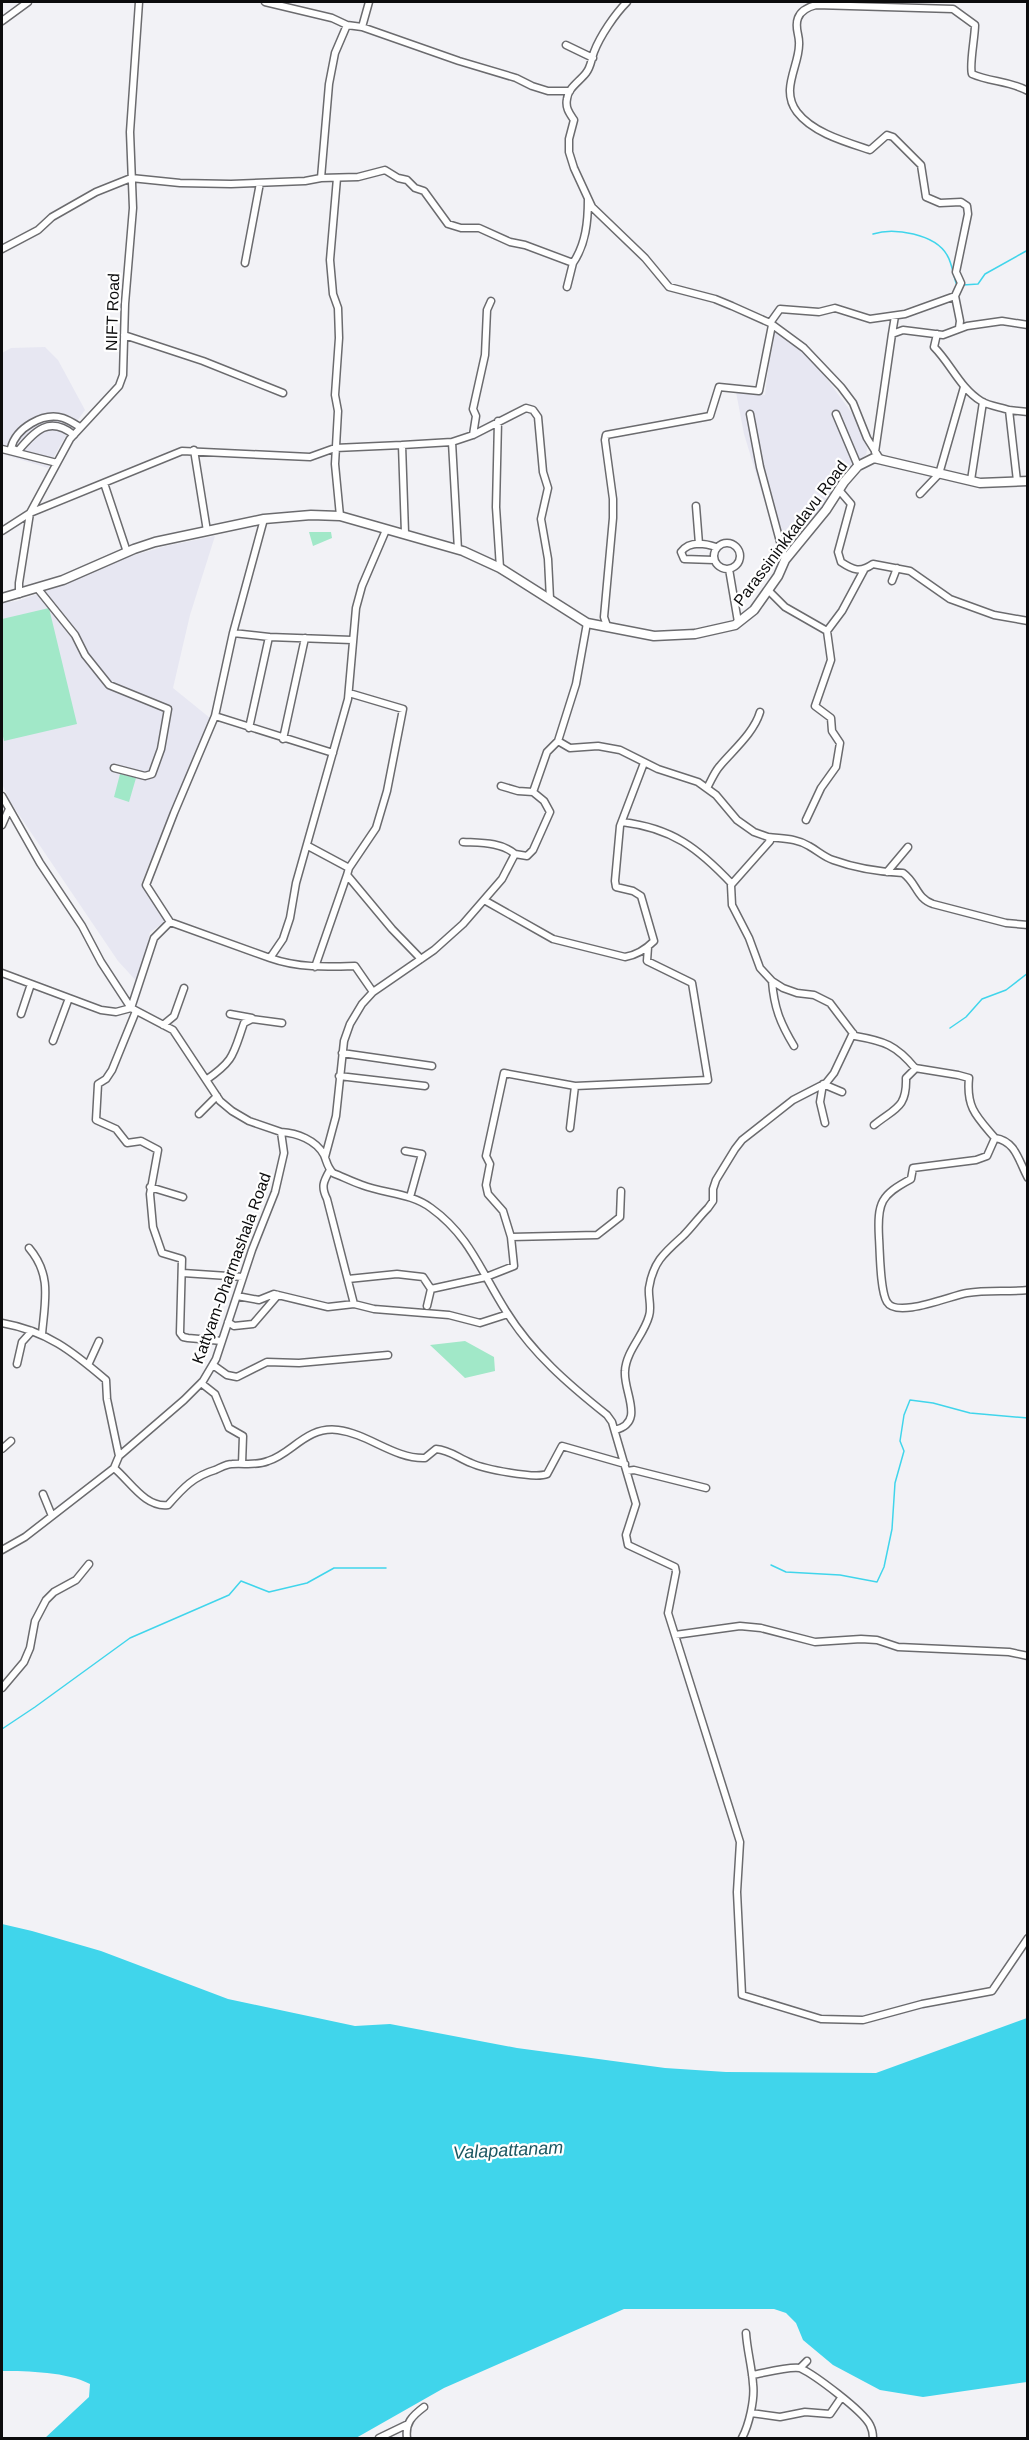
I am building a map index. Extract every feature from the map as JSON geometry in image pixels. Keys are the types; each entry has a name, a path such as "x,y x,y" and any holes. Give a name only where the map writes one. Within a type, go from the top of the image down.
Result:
{"main road":[{"name":"Parassininkkadavu Road","path":"2,598 38,589 155,542 264,519 311,515 340,516 458,550 500,568 587,623 654,636 675,636 717,630 738,622 753,610 768,590 785,560 858,466 878,456 980,483 1028,481"}],"street":[{"path":"2,21 28,2"},
{"name":"NIFT Road","path":"19,594 30,513 74,435 119,386 123,375 124,304 133,208 130,132 139,2"},
{"path":"265,2 332,18 347,25 362,27 516,78 548,91 570,91"},
{"path":"362,27 369,2"},
{"path":"627,2 611,22 586,73 570,91 567,108 574,120 569,152 592,207 645,258 669,287 715,299 771,324 804,348 853,403 859,421 878,456"},
{"path":"607,626 604,617 613,499 606,435 710,416 719,387 759,391 771,324 780,309 819,312 835,308 870,319 895,316 955,296 961,286 956,272 968,214 967,206 961,202 940,203 926,197 921,165 893,137 887,135 870,150 849,144 821,130 796,112 792,104 790,80 800,43 796,31 801,12 816,4 953,9 975,25 970,68 972,74 1028,91"},
{"path":"321,178 328,84 334,53 347,25"},
{"path":"566,45 593,58"},
{"path":"2,249 38,230 52,217 96,192 131,178 203,184 260,183 358,177 385,170 424,191 448,224 461,228 479,228 510,242 525,245 573,263"},
{"path":"337,178 330,260 339,326 335,448 340,516"},
{"path":"245,263 260,183"},
{"path":"567,286 573,263 586,232 588,197"},
{"path":"955,296 960,321 959,328"},
{"path":"473,435 476,416 473,409 485,355 487,310 491,301"},
{"path":"878,456 895,316"},
{"path":"892,334 903,330 943,335 959,328 1002,321 1028,325"},
{"path":"937,334 934,347 946,359 964,387 983,402 1009,410 1028,412"},
{"path":"124,335 203,361 284,393"},
{"path":"920,495 939,474 964,387"},
{"path":"971,480 983,402"},
{"path":"2,531 30,513 182,451 309,457 335,448 452,442 473,435 526,408 533,410 538,417 543,472 548,488 542,519 548,559 550,599"},
{"path":"1009,410 1017,481"},
{"path":"750,414 760,467 785,560"},
{"path":"836,414 858,466"},
{"path":"74,435 59,426 46,426 30,435 18,451 11,448 13,441 32,422 62,417 80,428"},
{"path":"498,421 496,507 500,568"},
{"path":"452,442 458,550"},
{"path":"402,445 405,533"},
{"path":"2,449 57,463"},
{"path":"194,450 207,531"},
{"path":"104,483 127,552"},
{"path":"839,490 851,504 838,552 841,562 853,570 864,570"},
{"path":"696,506 699,544"},
{"path":"264,519 233,633 215,716 146,885 170,922 295,965 355,966 373,992"},
{"path":"270,958 283,939 290,918 296,883 349,693 352,640 362,586 387,530"},
{"path":"714,560 690,561 681,556 684,548 699,544 716,547 729,542 739,551 737,564 729,569 720,567 714,560 716,547"},
{"path":"806,820 821,788 836,767 840,743 832,731 831,718 814,706 831,660 827,632 843,611 864,570 873,564 910,571 950,599 994,615 1028,621"},
{"path":"892,581 897,568"},
{"path":"729,569 738,622"},
{"path":"38,589 75,635 85,654 109,685 168,709 161,749 152,774 145,776 114,768"},
{"path":"768,590 785,607 827,632"},
{"path":"533,792 547,752 558,741 576,684 587,623"},
{"path":"233,633 269,637 352,640"},
{"path":"249,728 269,637"},
{"path":"284,739 305,638"},
{"path":"315,967 348,872 376,828 387,791 403,709 349,693"},
{"path":"707,788 717,768 758,720 760,712"},
{"path":"215,716 333,753"},
{"path":"558,741 570,748 598,746 620,750 644,763 698,782 716,795 737,820 754,832 768,837 790,838 836,861 887,872 903,873 909,877 924,901 1006,923 1028,925"},
{"path":"484,900 553,939 625,957 634,956 648,947 654,940 641,896 615,886 617,840 621,822 644,763"},
{"path":"463,842 498,845 515,854 528,856 533,850 550,812 544,801 533,792 501,786"},
{"path":"2,796 40,863 82,926 101,962 133,1010 173,1030 217,1096 232,1111 249,1121 311,1141 325,1157 330,1170 362,1185 410,1197 430,1207 461,1235 508,1314 534,1351 607,1415 615,1430 636,1504 626,1534 626,1541 632,1548 675,1567 668,1613 740,1842 737,1892 742,1995 821,2019 863,2020 922,2004 992,1991 1028,1938"},
{"path":"2,825 9,809"},
{"path":"621,822 652,827 686,842 732,884"},
{"path":"768,837 770,841 732,884 732,905 749,938 760,968 772,981 783,988 798,993 814,994 830,1003 841,1014 853,1034 888,1043 916,1068 969,1078 968,1101 974,1113 995,1138 1000,1138 1014,1149 1028,1178"},
{"path":"308,846 348,872 392,929 421,959"},
{"path":"887,872 908,847"},
{"path":"325,1157 336,1116 342,1053 350,1024 362,1004 373,992 421,959 463,924 502,879 515,854"},
{"path":"170,922 154,938 133,1010 112,1070 106,1079 98,1084 96,1120 116,1129 127,1143 141,1141 158,1150 150,1187 153,1227 162,1253 182,1259 180,1333 183,1337 188,1338 222,1341"},
{"path":"431,1289 486,1277 514,1266 511,1237 503,1211 488,1194 486,1185 490,1164 486,1156 504,1073 575,1086 708,1080 692,983 647,962 648,947"},
{"path":"2,973 101,1010 116,1012 133,1010"},
{"path":"772,981 774,1006 794,1046"},
{"path":"21,1014 31,984"},
{"path":"163,1025 174,1016 184,988"},
{"path":"53,1041 69,998"},
{"path":"230,1014 282,1023"},
{"path":"206,1080 225,1067 230,1060 244,1023 252,1019"},
{"path":"615,1430 626,1426 630,1417 632,1404 626,1384 625,1370 649,1316 649,1291 659,1258 713,1201 716,1180 742,1140 793,1100 823,1084 834,1073 853,1034"},
{"path":"342,1053 432,1066"},
{"path":"874,1125 904,1101 906,1078 916,1068"},
{"path":"339,1076 424,1086"},
{"path":"823,1084 842,1092"},
{"path":"823,1084 820,1102 825,1123"},
{"path":"570,1128 575,1086"},
{"path":"199,1114 217,1096"},
{"name":"Kattyam-Dharmashala Road","path":"2,1550 16,1543 114,1468 119,1456 201,1383 213,1365 275,1192 284,1153 281,1131"},
{"path":"995,1138 987,1156 976,1160 913,1168 911,1179 888,1192 881,1203 879,1230 887,1302 903,1307 921,1306 969,1293 1028,1290"},
{"path":"405,1151 422,1154 410,1197"},
{"path":"330,1170 322,1183 322,1188 327,1199 338,1250 354,1304"},
{"path":"150,1187 183,1197"},
{"path":"511,1237 597,1235 620,1217 621,1191"},
{"path":"28,1248 40,1261 43,1270 45,1297 42,1334"},
{"path":"183,1273 243,1276"},
{"path":"348,1279 375,1274 423,1277 431,1289 427,1306"},
{"path":"237,1296 264,1300 274,1294 328,1307 354,1304 374,1309 448,1316 480,1323 508,1314"},
{"path":"228,1322 234,1326 253,1324 278,1295"},
{"path":"2,1323 42,1334 73,1352 106,1380 119,1456"},
{"path":"17,1364 22,1342 32,1331"},
{"path":"88,1365 99,1341"},
{"path":"213,1365 227,1375 237,1377 267,1362 299,1363 388,1355"},
{"path":"201,1383 215,1394 229,1428 243,1436 242,1464"},
{"path":"114,1468 149,1501 160,1506 168,1504 197,1476 230,1464 253,1465 271,1461 296,1443 328,1430 355,1434 382,1447 418,1458 425,1458 436,1449 440,1449 481,1467 534,1475 547,1474 562,1446 626,1468 706,1488"},
{"path":"2,1449 11,1441"},
{"path":"43,1494 52,1516"},
{"path":"2,1688 24,1662 30,1648 35,1621 46,1600 54,1592 76,1580 89,1564"},
{"path":"675,1635 740,1626 762,1628 815,1642 877,1640 898,1647 1009,1652 1028,1656"},
{"path":"742,2439 751,2414 754,2386 747,2355 746,2333"},
{"path":"800,2368 807,2361"},
{"path":"752,2375 791,2367 800,2368 818,2378 870,2424 873,2439"},
{"path":"751,2414 780,2417 805,2412 826,2415 830,2414 841,2398"},
{"path":"379,2439 406,2426 424,2407"},
{"path":"406,2426 407,2439"}],"shaded area":[{"path":"773,330 790,339 824,375 854,416 866,441 867,450 866,455 857,462 791,551 781,556 744,434 736,392 765,395"},
{"path":"45,347 58,360 85,410 62,442 48,468 2,454 2,353 11,348"},
{"path":"215,536 190,615 173,688 210,718 141,884 168,920 150,932 140,985 118,961 11,803 2,784 2,603 17,601 44,592 121,559 166,546"}],"green space":[{"path":"309,532 331,532 332,538 313,546"},
{"path":"49,608 77,724 4,741 2,732 2,619"},
{"path":"120,774 136,778 129,802 114,797"},
{"path":"465,1341 494,1357 495,1371 465,1378 430,1345"}],"water":[{"name":"Valapattanam","path":"2,1924 101,1951 228,1999 355,2026 390,2024 517,2048 665,2068 726,2072 876,2073 1027,2018 1027,2382 923,2397 880,2390 833,2365 803,2340 796,2323 786,2313 774,2309 624,2309 444,2388 356,2438 45,2438 89,2397 90,2384 59,2375 2,2371"}],"waterway":[{"path":"873,234 902,232 924,237 933,242 947,255 956,283 958,283"},
{"path":"963,285 978,284 985,274 1028,250"},
{"path":"950,1028 966,1017 982,999 1006,990 1028,973"},
{"path":"771,1565 786,1572 840,1575 877,1582 884,1567 892,1529 895,1483 904,1451 900,1441 904,1415 910,1400 933,1403 970,1413 1028,1418"},
{"path":"2,1729 130,1638 229,1595 241,1581 269,1592 307,1583 334,1568 386,1568"}]}
